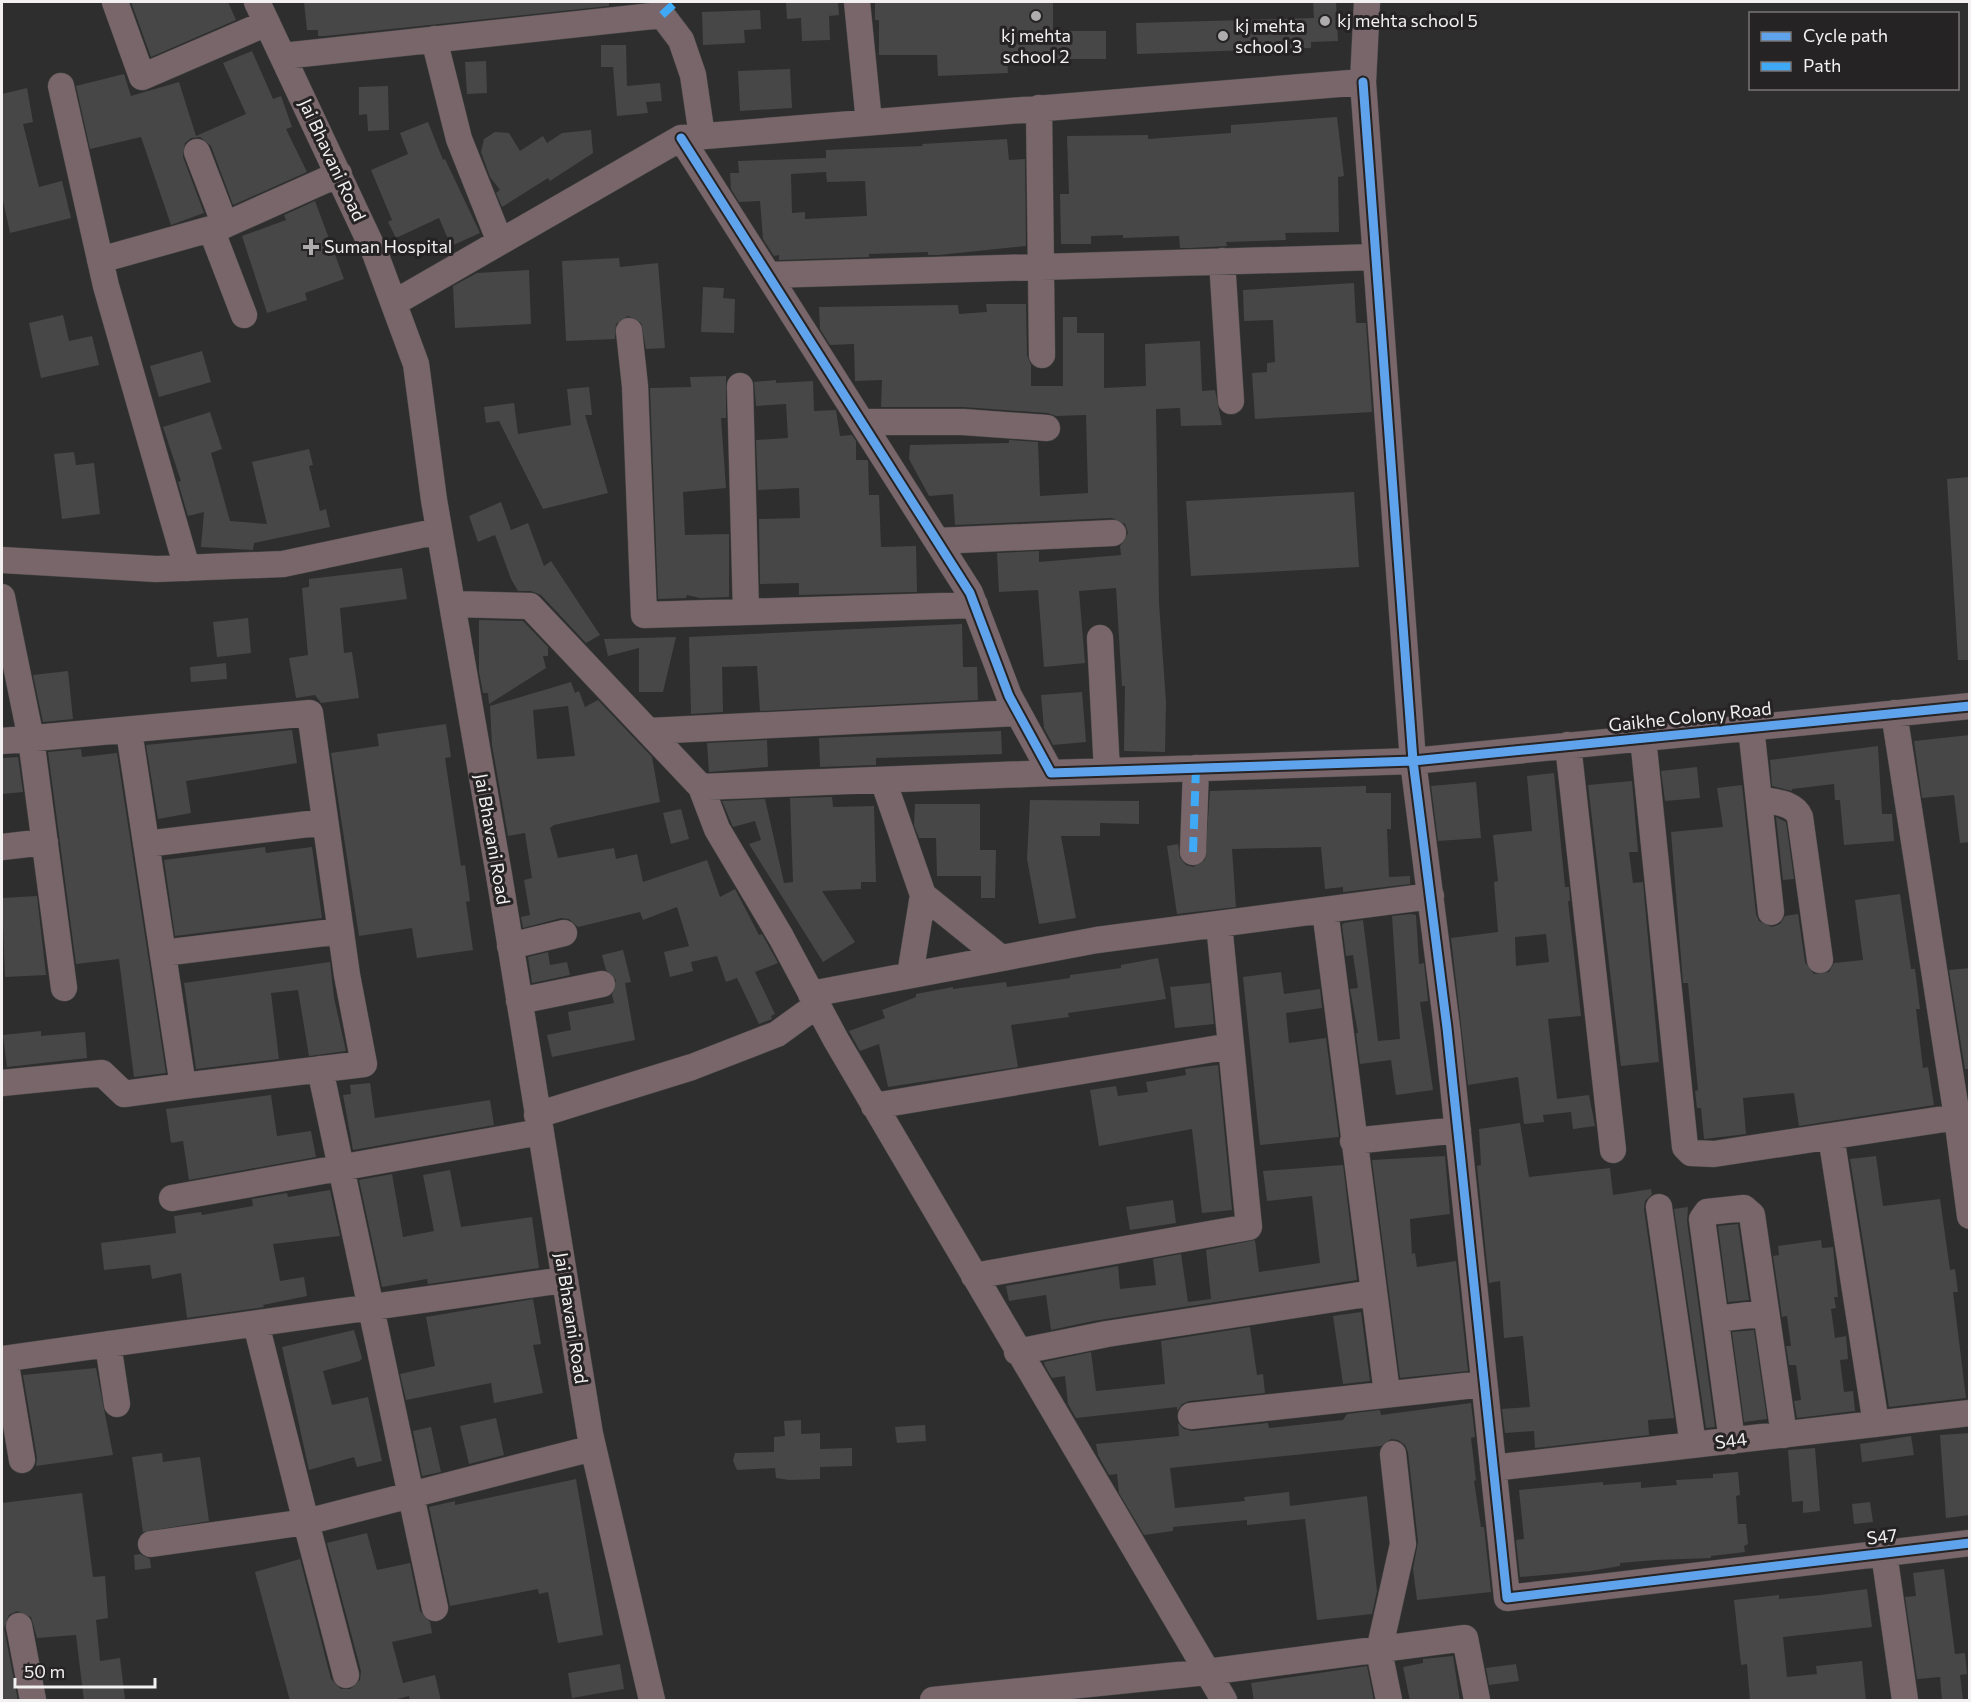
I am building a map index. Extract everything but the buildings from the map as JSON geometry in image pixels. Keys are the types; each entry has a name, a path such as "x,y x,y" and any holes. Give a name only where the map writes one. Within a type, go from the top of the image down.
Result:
{"street":[{"path":"115,2 142,77 262,12"},
{"path":"857,2 869,122"},
{"path":"1367,2 1363,82 1413,761 1458,1130 1493,1468"},
{"name":"Jai Bhavani Road","path":"262,12 375,253 416,364 439,531 593,1448 652,1701"},
{"path":"283,56 662,15 681,40 693,75 692,137 768,275 937,541 975,605 1009,696 1051,773"},
{"path":"434,39 459,139 500,242"},
{"path":"394,303 692,137 1363,82"},
{"path":"61,87 100,260 187,568"},
{"path":"1039,108 1042,355"},
{"path":"197,152 244,315"},
{"path":"100,260 218,227 339,174"},
{"path":"768,275 1376,257"},
{"path":"1222,261 1231,400"},
{"path":"629,331 635,386 644,615 975,605"},
{"path":"740,386 746,612"},
{"path":"862,422 963,422 1047,428"},
{"path":"2,560 52,565 187,568 283,564 439,531"},
{"path":"937,541 1113,533"},
{"path":"2,597 31,739 64,988"},
{"path":"452,604 530,606 701,787 717,829 781,937 874,1106 1224,1701"},
{"path":"1100,638 1107,771"},
{"name":"Gaikhe Colony Road","path":"701,787 1413,761 1970,706"},
{"path":"2,741 310,713 341,931 364,1064 124,1094 102,1072 2,1083"},
{"path":"649,731 1018,713"},
{"path":"1894,713 1963,1116 1970,1216"},
{"path":"1751,727 1771,912"},
{"path":"129,731 183,1086"},
{"path":"1642,738 1685,1147 1691,1152 1713,1154 1963,1116"},
{"path":"1568,745 1613,1150"},
{"path":"1193,852 1196,768"},
{"path":"883,780 923,895 910,975"},
{"path":"1759,798 1795,808 1800,817 1820,960"},
{"path":"146,844 326,822"},
{"path":"2,847 45,843"},
{"path":"923,895 1001,958"},
{"path":"172,1198 341,1168 539,1124 777,1034 814,999 910,975 1097,940 1431,896"},
{"path":"1325,910 1387,1393"},
{"path":"974,1276 1249,1227 1219,924"},
{"path":"163,953 341,931"},
{"path":"510,946 564,933"},
{"path":"519,1001 602,984"},
{"path":"874,1106 1231,1046"},
{"path":"321,1070 435,1608"},
{"path":"1353,1142 1458,1130"},
{"path":"1831,1136 1876,1424"},
{"path":"1659,1207 1694,1445"},
{"path":"1731,1434 1702,1219 1707,1212 1744,1208 1751,1212 1783,1428"},
{"path":"22,1460 3,1359 564,1280"},
{"path":"1017,1352 1107,1334 1373,1293"},
{"path":"1716,1319 1766,1313"},
{"path":"256,1323 346,1675"},
{"path":"108,1344 117,1404"},
{"path":"1191,1416 1484,1384"},
{"name":"S44","path":"1493,1468 1694,1445 1731,1434 1783,1428 1876,1424 1970,1413"},
{"path":"151,1544 306,1522 593,1448"},
{"path":"1389,1701 1379,1651 1403,1544 1393,1454"},
{"name":"S47","path":"1493,1468 1507,1598 1970,1543"},
{"path":"1884,1553 1905,1701"},
{"path":"19,1626 33,1701"},
{"path":"933,1701 1084,1693 1207,1672 1466,1638 1477,1701"}],"marked path":[{"path":"662,15 676,2"},
{"path":"1193,852 1196,768"}],"cycle path":[{"path":"681,138 970,593 1009,696 1051,773 1413,761 1363,82"},
{"path":"1970,706 1413,761 1447,1028 1507,1598 1970,1543"}],"place":[{"name":"kj mehta school 2","path":"1036,16"},
{"name":"kj mehta school 5","path":"1325,21"},
{"name":"kj mehta school 3","path":"1223,36"},
{"name":"Suman Hospital","path":"311,247"}]}
